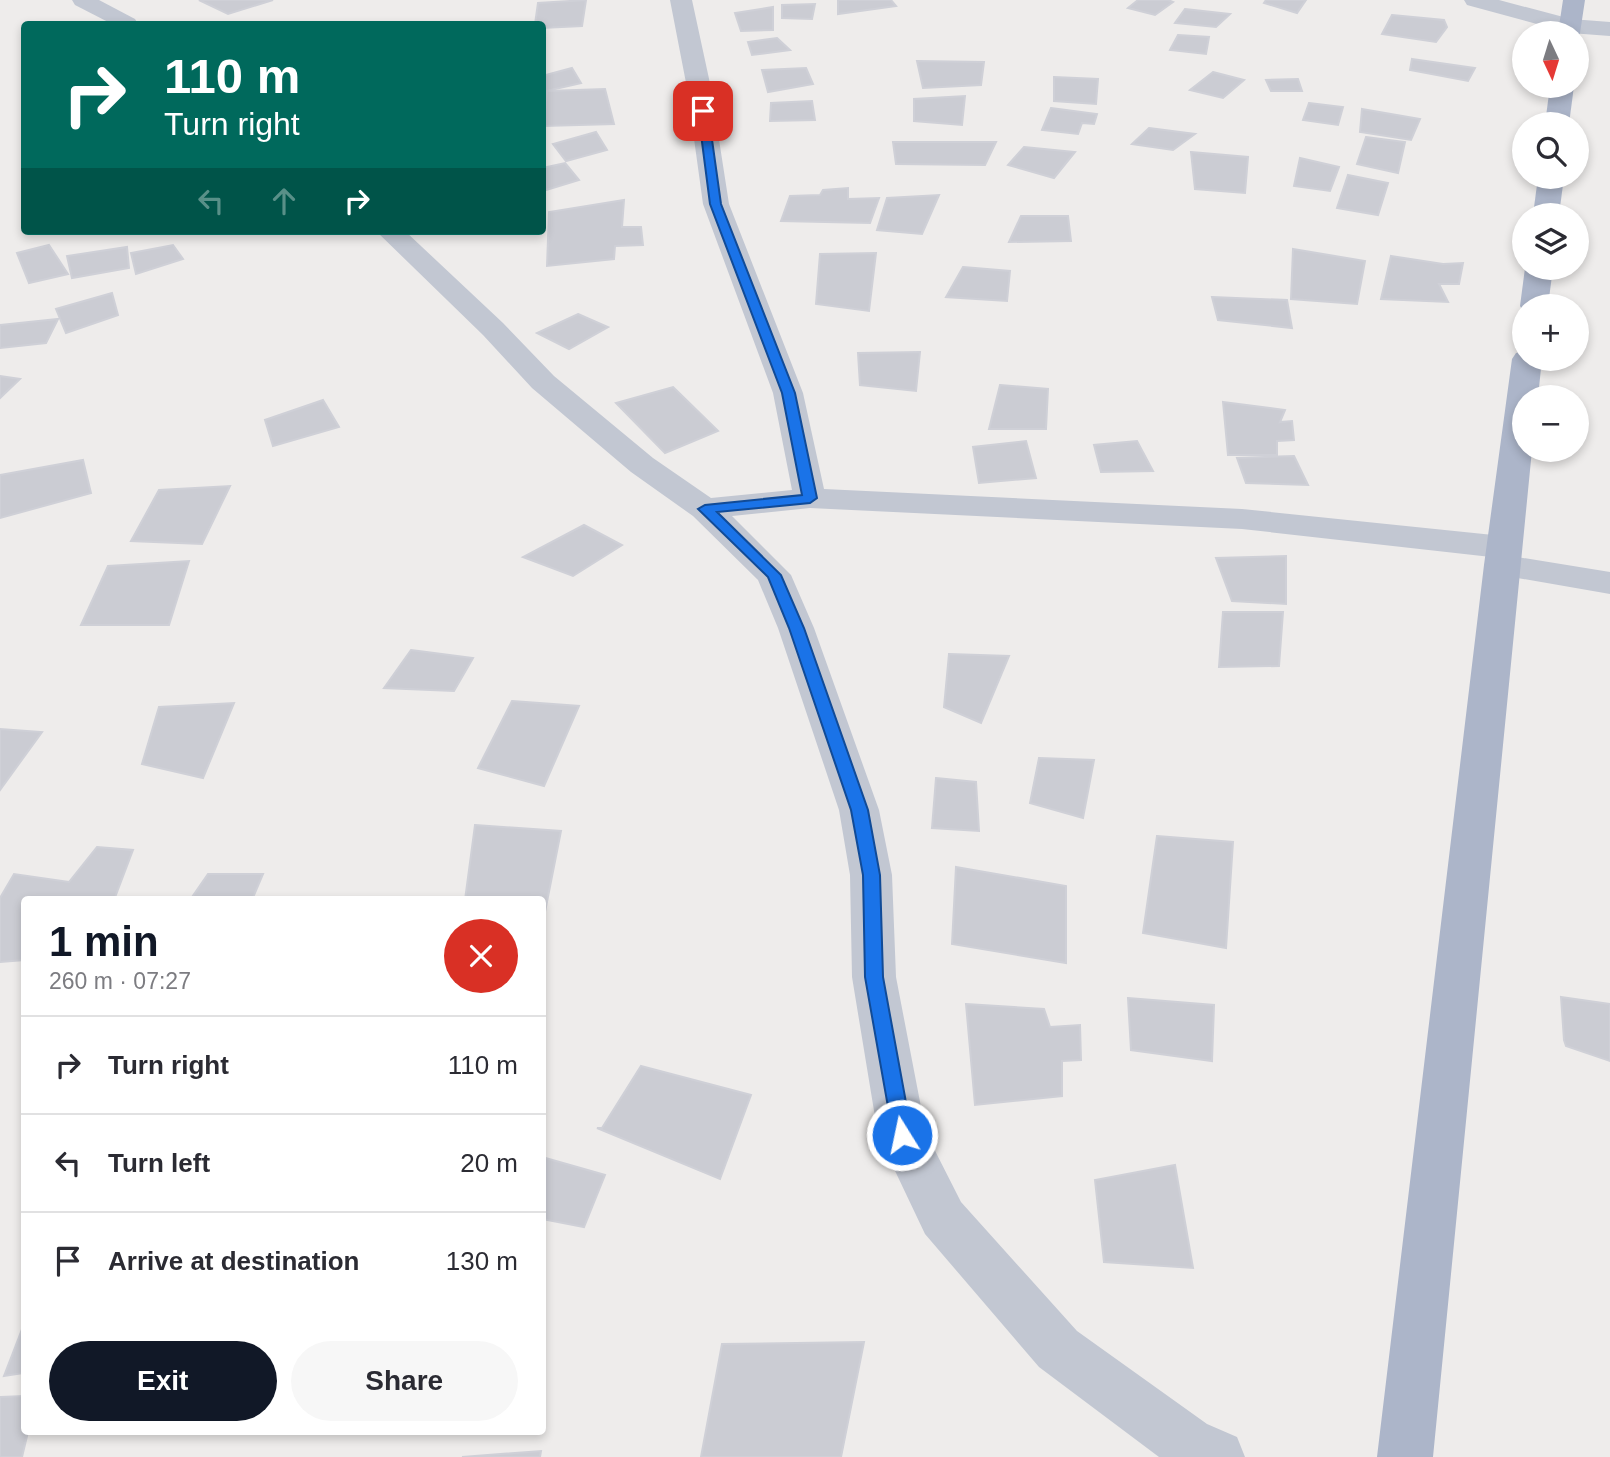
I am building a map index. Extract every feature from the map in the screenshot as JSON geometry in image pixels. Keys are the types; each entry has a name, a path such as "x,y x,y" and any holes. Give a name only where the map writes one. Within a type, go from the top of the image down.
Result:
{"main road":[{"path":"1570,21 1574,0"},
{"path":"1405,1457 1502,556 1525,371"}],"street":[{"path":"83,0 122,21"},
{"path":"681,0 699,88 716,204 788,393 810,498"},
{"path":"1475,0 1541,21"},
{"path":"1589,30 1610,29"},
{"path":"393,235 493,329 543,382 642,466 705,509 774,575 796,628 859,810 871,875 874,977 902,1135 943,1218 1058,1349 1187,1444 1217,1457"},
{"path":"705,509 810,498 1242,519 1502,556 1610,583"}],"building":[{"path":"199,0 273,0 228,14"},
{"path":"586,0 582,26 546,28 546,21 535,21 538,3"},
{"path":"838,0 891,0 896,6 838,14"},
{"path":"1138,0 1173,2 1155,15 1128,8"},
{"path":"1266,0 1306,0 1297,13 1264,3"},
{"path":"815,4 812,19 782,18 782,5"},
{"path":"773,7 773,30 741,31 735,13"},
{"path":"1185,9 1230,14 1216,27 1175,23"},
{"path":"1392,15 1444,20 1447,27 1436,42 1382,34"},
{"path":"1178,35 1209,37 1206,54 1170,50"},
{"path":"777,38 790,50 752,55 748,42"},
{"path":"1412,59 1475,68 1468,81 1410,70"},
{"path":"917,61 984,62 981,85 923,88"},
{"path":"572,68 581,83 546,91 546,75"},
{"path":"806,68 813,84 768,92 762,70"},
{"path":"1213,72 1244,80 1223,98 1190,90"},
{"path":"1054,77 1098,79 1096,104 1054,101"},
{"path":"1298,79 1302,91 1271,91 1266,80"},
{"path":"605,89 614,124 546,126 547,91"},
{"path":"965,96 962,125 914,121 914,99"},
{"path":"812,101 815,120 770,121 771,103"},
{"path":"1309,103 1343,107 1338,125 1303,120"},
{"path":"1051,108 1097,114 1094,124 1082,123 1078,134 1042,130"},
{"path":"1362,109 1420,119 1411,140 1360,132"},
{"path":"1149,128 1195,134 1173,150 1132,144"},
{"path":"596,132 607,150 566,161 553,144"},
{"path":"1366,137 1405,142 1398,173 1357,164"},
{"path":"893,142 996,142 985,165 896,164"},
{"path":"1024,147 1075,152 1054,178 1008,165"},
{"path":"1191,152 1248,157 1245,193 1195,189"},
{"path":"1300,158 1339,167 1330,191 1294,186"},
{"path":"565,163 579,180 546,190 546,167"},
{"path":"1348,175 1388,183 1378,215 1337,208"},
{"path":"848,188 848,199 879,198 870,223 781,221 790,196 820,195 823,190"},
{"path":"939,195 922,234 877,230 887,198"},
{"path":"624,200 622,227 641,227 643,245 615,246 614,259 547,266 549,212"},
{"path":"1021,216 1068,216 1071,241 1009,242"},
{"path":"49,245 68,274 29,283 17,253"},
{"path":"173,245 183,259 136,274 131,253"},
{"path":"127,247 129,268 72,278 67,256"},
{"path":"1293,249 1365,261 1357,304 1291,299"},
{"path":"876,253 869,311 816,304 820,254"},
{"path":"1391,256 1443,264 1463,263 1459,284 1439,284 1448,302 1381,299"},
{"path":"963,267 1010,271 1007,301 946,297"},
{"path":"112,293 118,315 66,333 56,309"},
{"path":"1212,297 1287,300 1292,328 1218,320"},
{"path":"578,314 608,327 569,349 537,333"},
{"path":"58,319 46,343 0,348 0,325"},
{"path":"920,352 916,391 860,385 858,353"},
{"path":"0,376 20,379 0,398"},
{"path":"1000,385 1048,389 1046,429 989,429"},
{"path":"673,387 718,431 665,453 616,403"},
{"path":"323,400 339,427 273,446 265,420"},
{"path":"1223,402 1285,410 1280,422 1292,421 1294,440 1277,441 1277,455 1228,455"},
{"path":"1026,441 1036,478 979,483 973,447"},
{"path":"1137,441 1153,471 1101,472 1094,445"},
{"path":"1294,456 1308,485 1246,483 1237,458"},
{"path":"83,460 91,493 0,518 0,475"},
{"path":"230,486 202,544 131,541 159,490"},
{"path":"584,525 622,545 573,576 523,557"},
{"path":"1286,556 1286,604 1232,601 1216,558"},
{"path":"189,561 169,625 81,625 108,566"},
{"path":"1223,612 1283,612 1279,666 1219,667"},
{"path":"411,650 473,658 454,691 384,688"},
{"path":"949,654 1009,656 981,723 944,707"},
{"path":"512,701 579,706 544,786 478,768"},
{"path":"234,703 203,778 142,764 159,707"},
{"path":"0,729 42,732 0,790"},
{"path":"1039,758 1094,760 1083,818 1030,803"},
{"path":"936,778 976,782 979,831 932,828"},
{"path":"475,825 561,831 546,907 546,896 466,896"},
{"path":"1157,836 1233,842 1226,948 1143,933"},
{"path":"97,847 133,850 116,896 21,896 21,960 0,962 0,898 14,874 69,882"},
{"path":"956,867 1066,886 1066,963 952,944"},
{"path":"208,874 263,874 254,896 193,896"},
{"path":"1561,997 1610,1004 1610,1061 1566,1046"},
{"path":"1128,998 1214,1005 1212,1061 1131,1050"},
{"path":"966,1004 1044,1009 1050,1027 1080,1025 1081,1060 1062,1061 1062,1096 975,1105"},
{"path":"641,1066 751,1095 720,1179 597,1128 602,1128"},
{"path":"546,1158 605,1175 584,1227 546,1220"},
{"path":"1175,1165 1193,1268 1104,1262 1095,1180"},
{"path":"21,1332 21,1373 4,1376"},
{"path":"864,1342 841,1457 701,1457 722,1344"},
{"path":"21,1396 21,1435 27,1435 22,1457 0,1457 0,1397"},
{"path":"541,1451 540,1457 462,1457"}],"route":[{"path":"703,111 716,204 788,393 810,498 705,509 774,575 796,628 859,810 871,875 874,977 902,1135"}]}
